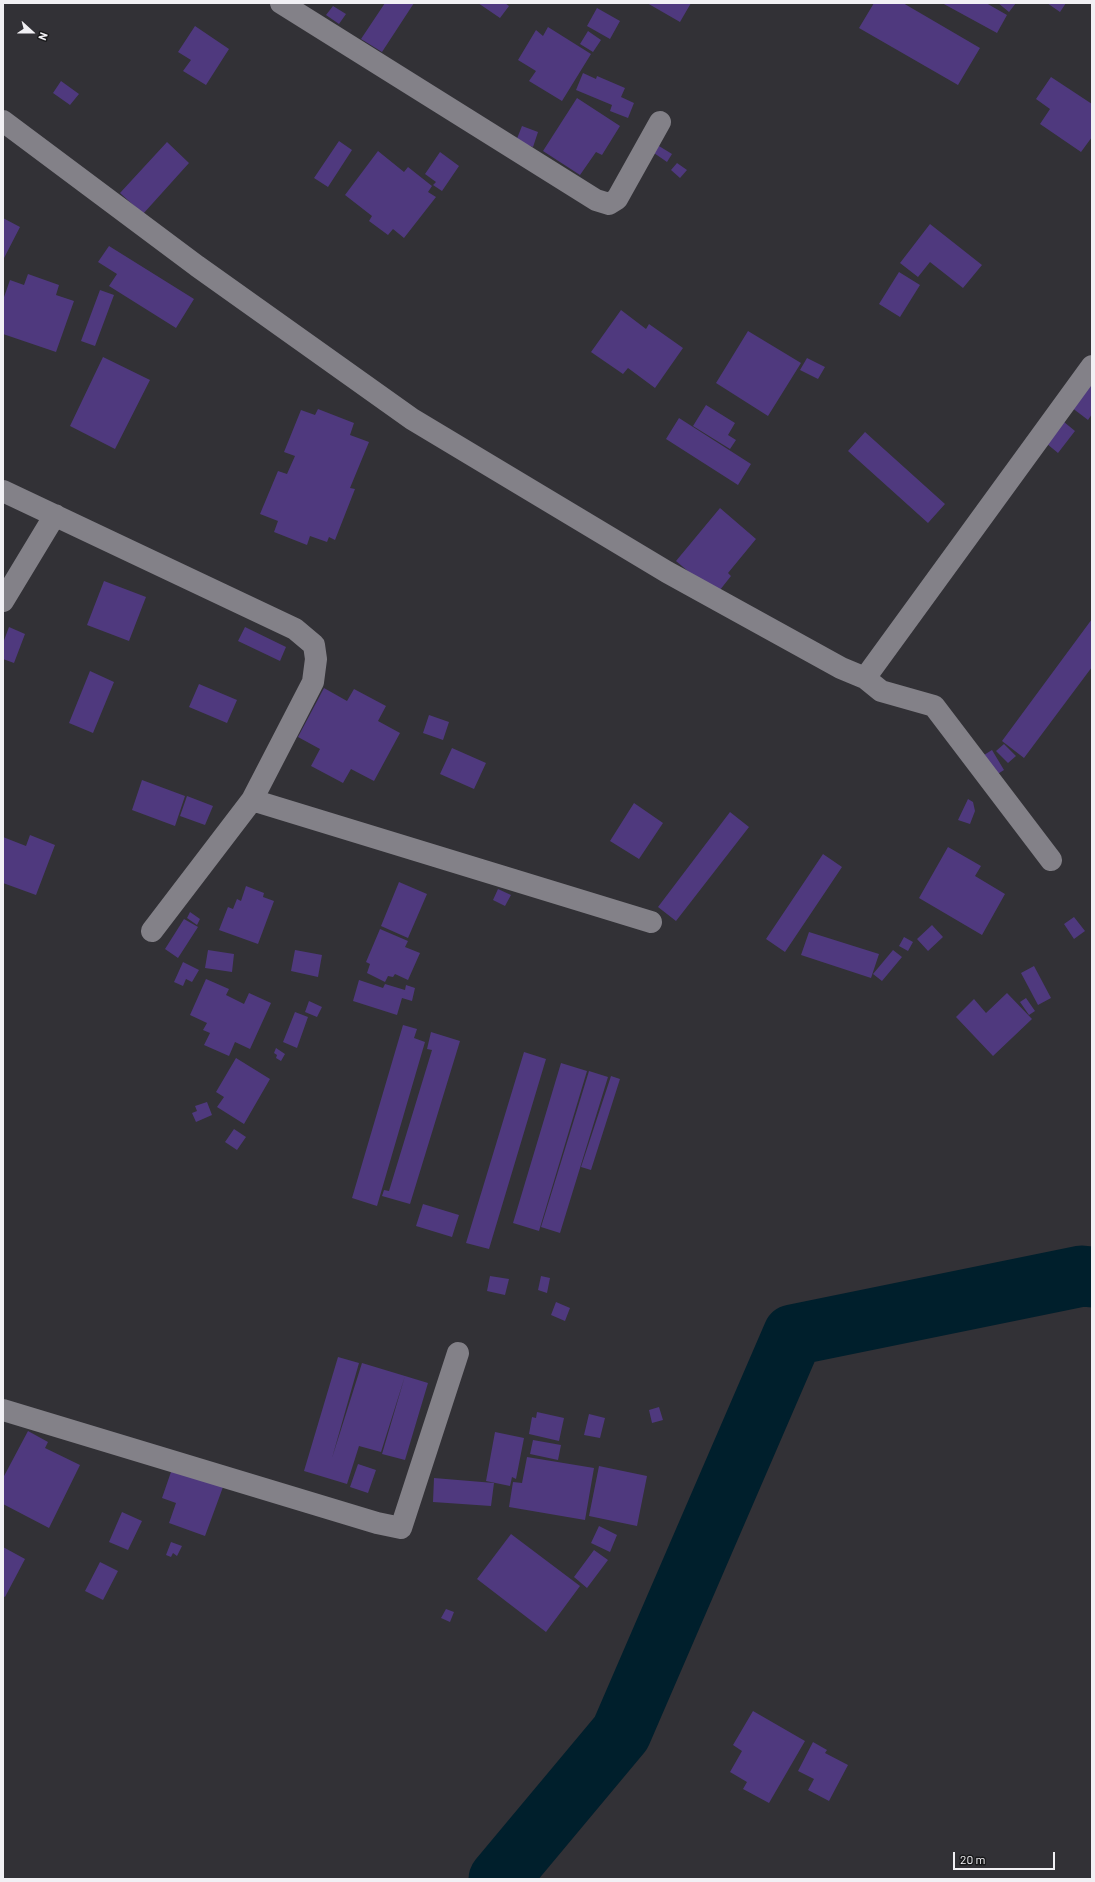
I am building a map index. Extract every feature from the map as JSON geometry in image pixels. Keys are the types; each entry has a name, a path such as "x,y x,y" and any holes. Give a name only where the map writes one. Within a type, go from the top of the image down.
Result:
{"street":[{"path":"281,3 596,200 609,204 617,200 660,122"},
{"path":"3,122 197,266 412,419 667,572 841,668 865,678 881,691 934,706 1051,860"},
{"path":"865,678 1092,366"},
{"path":"3,491 295,629 314,646 316,658 313,682 252,800 152,931"},
{"path":"3,601 55,515"},
{"path":"252,800 651,922"},
{"path":"3,1410 377,1523 401,1528 458,1353"}],"building":[{"path":"385,3 414,3 382,52 361,39"},
{"path":"478,3 505,3 509,6 500,18"},
{"path":"647,3 691,3 680,22"},
{"path":"874,3 903,3 980,48 958,85 859,28"},
{"path":"942,3 986,3 1007,15 997,33"},
{"path":"998,3 1016,3 1009,12"},
{"path":"1047,3 1066,3 1060,12"},
{"path":"333,6 346,14 339,24 326,15"},
{"path":"597,8 620,21 610,39 587,26"},
{"path":"195,26 229,49 206,85 183,71 191,60 178,52"},
{"path":"548,27 591,54 562,101 529,81 536,71 518,60 536,30 543,36"},
{"path":"588,31 601,40 593,52 580,44"},
{"path":"583,73 596,79 597,76 625,88 621,97 634,103 628,118 610,111 612,105 576,90"},
{"path":"1051,77 1092,104 1092,137 1081,152 1040,124 1050,109 1036,99"},
{"path":"61,81 79,94 70,105 53,93"},
{"path":"577,98 620,126 602,155 596,152 580,175 543,151"},
{"path":"522,126 538,132 533,147 516,141"},
{"path":"339,141 352,150 328,187 314,178"},
{"path":"167,142 189,163 143,214 120,193"},
{"path":"659,146 672,154 667,162 654,153"},
{"path":"378,151 404,172 408,167 432,186 428,192 436,197 404,238 393,229 388,235 369,221 372,216 345,195"},
{"path":"440,152 459,166 442,191 433,185 436,182 425,174"},
{"path":"677,163 687,170 680,178 671,170"},
{"path":"3,218 20,227 3,260"},
{"path":"930,224 982,265 963,288 930,262 918,277 900,263"},
{"path":"109,246 194,299 176,328 109,286 117,274 98,262"},
{"path":"899,272 920,285 900,317 879,304"},
{"path":"28,274 59,285 56,295 74,301 56,352 3,334 3,300 10,280 24,285"},
{"path":"100,290 114,295 95,346 81,341"},
{"path":"621,310 646,329 649,324 683,348 655,388 628,368 623,374 591,352"},
{"path":"748,331 801,363 768,416 716,383"},
{"path":"103,357 150,380 115,449 70,426"},
{"path":"807,358 825,367 818,379 800,370"},
{"path":"1092,371 1092,414 1088,420 1067,404"},
{"path":"706,405 735,423 728,435 736,440 730,449 693,426"},
{"path":"318,409 354,423 350,435 369,442 350,488 355,489 335,540 329,537 327,542 310,536 307,545 274,532 278,521 260,514 278,471 287,474 295,456 284,452 301,410 315,415"},
{"path":"1058,417 1075,431 1058,453 1041,439"},
{"path":"679,418 751,464 738,485 666,439"},
{"path":"865,432 945,504 928,523 848,451"},
{"path":"720,508 756,539 728,573 731,576 716,595 676,561"},
{"path":"104,581 146,597 129,641 87,625"},
{"path":"1092,619 1092,667 1024,758 1002,741"},
{"path":"9,627 25,634 14,663 3,659 3,643"},
{"path":"245,627 286,647 280,661 238,641"},
{"path":"90,671 114,682 93,733 69,723"},
{"path":"199,684 237,700 227,723 189,707"},
{"path":"324,688 347,701 354,689 386,706 378,721 400,733 374,781 351,769 343,783 311,766 320,749 298,737"},
{"path":"429,715 449,722 443,740 423,733"},
{"path":"1004,744 1016,756 1008,763 996,751"},
{"path":"452,748 486,763 474,789 440,774"},
{"path":"992,750 1004,770 996,775 984,755"},
{"path":"142,780 185,796 175,826 132,810"},
{"path":"187,796 213,806 205,825 180,816"},
{"path":"968,799 973,802 975,811 970,824 958,820"},
{"path":"634,803 663,823 639,859 610,841"},
{"path":"730,812 749,827 676,921 658,907"},
{"path":"30,835 55,845 36,895 3,883 3,837 26,846"},
{"path":"948,847 981,866 975,876 1005,894 982,935 919,898"},
{"path":"823,854 842,867 785,952 766,939"},
{"path":"399,882 427,894 408,938 381,926"},
{"path":"246,886 264,893 263,897 274,901 258,944 219,930 228,907 233,909 237,899 241,901"},
{"path":"498,889 511,895 505,906 493,900"},
{"path":"190,912 200,919 197,925 187,918"},
{"path":"1074,917 1085,931 1074,939 1064,924"},
{"path":"184,919 198,927 178,958 165,949"},
{"path":"932,925 943,937 928,951 917,939"},
{"path":"380,929 408,941 405,947 420,953 408,980 395,974 393,977 388,976 385,982 367,973 370,964 366,962"},
{"path":"809,932 879,954 871,978 801,955"},
{"path":"904,937 913,942 908,951 899,946"},
{"path":"208,950 234,954 232,972 205,968"},
{"path":"295,950 322,955 318,977 291,971"},
{"path":"893,950 902,957 882,981 873,974"},
{"path":"183,962 199,970 192,982 186,979 183,986 174,982"},
{"path":"1034,966 1051,998 1038,1005 1021,973"},
{"path":"206,979 229,989 226,995 244,1004 249,993 271,1003 250,1049 235,1042 229,1056 204,1045 210,1033 203,1030 207,1023 190,1015"},
{"path":"359,980 383,988 385,984 405,990 406,985 415,988 412,1001 402,998 397,1015 353,1001"},
{"path":"1007,993 1032,1019 993,1056 956,1017 974,999 986,1013"},
{"path":"1026,998 1035,1011 1029,1015 1020,1002"},
{"path":"309,1001 322,1007 317,1017 305,1012"},
{"path":"295,1012 308,1017 297,1048 283,1042"},
{"path":"403,1025 417,1029 414,1038 425,1042 377,1206 352,1198"},
{"path":"431,1032 460,1041 410,1204 382,1196 384,1190 389,1191 432,1050 427,1049"},
{"path":"276,1048 285,1054 281,1061 276,1058 277,1055 274,1053"},
{"path":"524,1052 546,1059 489,1249 466,1243"},
{"path":"236,1058 270,1079 244,1124 217,1107 224,1097 216,1092"},
{"path":"561,1063 587,1071 539,1231 513,1223"},
{"path":"589,1071 608,1077 560,1233 541,1227"},
{"path":"611,1076 620,1079 591,1170 581,1167"},
{"path":"207,1102 212,1115 196,1122 192,1113 197,1111 195,1106"},
{"path":"234,1129 246,1137 237,1150 225,1142"},
{"path":"423,1204 459,1215 452,1237 416,1226"},
{"path":"490,1276 509,1279 505,1295 487,1291"},
{"path":"541,1276 550,1278 547,1293 538,1290"},
{"path":"556,1302 570,1308 565,1321 551,1315"},
{"path":"338,1357 359,1363 332,1458 362,1363 405,1376 381,1452 359,1446 347,1484 304,1471"},
{"path":"405,1376 428,1383 405,1460 382,1454"},
{"path":"659,1407 663,1420 652,1423 649,1410"},
{"path":"537,1412 564,1418 559,1441 529,1434 532,1417 536,1418"},
{"path":"589,1414 605,1418 600,1438 584,1435"},
{"path":"28,1431 48,1442 45,1448 80,1465 49,1528 3,1504 3,1478"},
{"path":"495,1432 524,1438 516,1479 512,1477 510,1486 486,1481"},
{"path":"533,1440 561,1445 558,1460 530,1454"},
{"path":"527,1457 594,1468 585,1520 509,1507 513,1482 522,1483"},
{"path":"358,1464 376,1470 368,1493 350,1487"},
{"path":"599,1466 647,1476 637,1526 589,1516"},
{"path":"172,1469 223,1487 205,1536 169,1523 176,1503 162,1498"},
{"path":"434,1478 494,1483 491,1506 433,1502"},
{"path":"122,1512 142,1521 128,1550 109,1542"},
{"path":"599,1526 617,1535 610,1552 591,1543"},
{"path":"511,1534 580,1586 546,1632 477,1579"},
{"path":"171,1542 182,1546 177,1556 173,1553 171,1557 166,1555"},
{"path":"3,1547 25,1559 5,1597 3,1596"},
{"path":"594,1550 608,1560 587,1588 574,1577"},
{"path":"100,1562 118,1571 103,1600 85,1591"},
{"path":"446,1609 454,1612 450,1622 441,1618"},
{"path":"753,1711 805,1741 769,1803 743,1789 747,1782 730,1772 742,1751 733,1745"},
{"path":"813,1742 827,1750 825,1753 848,1765 829,1801 808,1790 814,1779 798,1771"}],"waterway":[{"path":"499,1879 621,1733 793,1335 1082,1276 1092,1277"}]}
